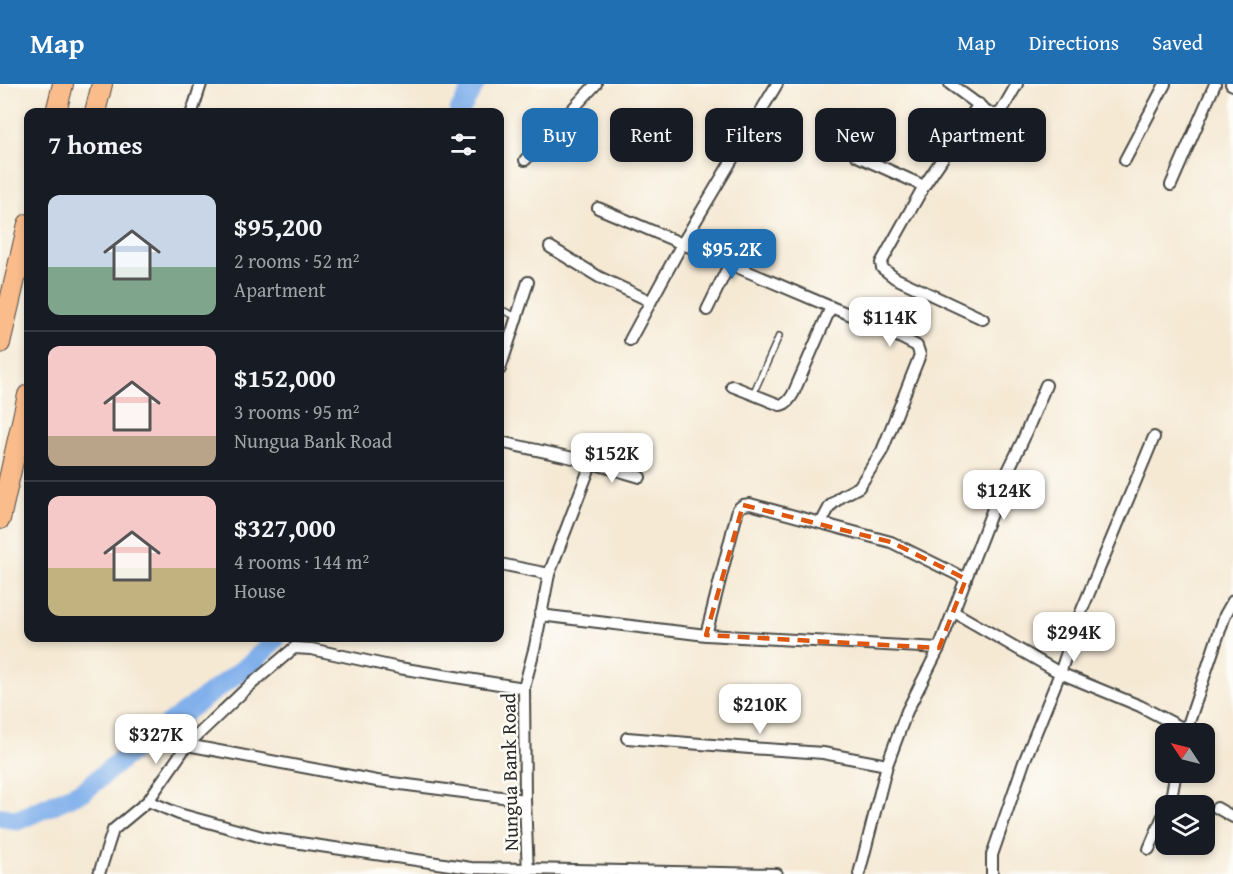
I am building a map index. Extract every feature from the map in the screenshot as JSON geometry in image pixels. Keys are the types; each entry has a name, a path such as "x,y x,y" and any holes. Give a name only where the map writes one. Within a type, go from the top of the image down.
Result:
{"highway":[{"path":"57,108 63,84"},
{"path":"96,108 102,84"},
{"path":"0,343 24,242"},
{"path":"0,519 24,413"}],"street":[{"path":"193,108 201,84"},
{"path":"574,108 596,84"},
{"path":"630,340 682,244 777,84"},
{"path":"950,84 991,114 1000,112 1017,84"},
{"path":"1125,160 1165,84"},
{"path":"1171,185 1215,84"},
{"path":"979,104 924,186 881,263 882,268 895,278 983,319"},
{"path":"870,162 924,186"},
{"path":"598,208 876,325 917,346 920,355 882,451 859,487 830,506 821,523"},
{"path":"550,247 599,277 650,301"},
{"path":"707,310 730,263"},
{"path":"504,357 528,282"},
{"path":"732,386 780,405 789,401 831,307"},
{"path":"859,874 887,765 907,711 939,648 1006,475 1046,385"},
{"path":"992,874 992,855 1020,772 1060,673 1079,617 1154,437"},
{"path":"504,443 578,459 640,477"},
{"name":"Nungua Bank Road","path":"529,871 525,800 524,688 549,574 591,464"},
{"path":"706,635 738,510 743,505 750,504 891,542 966,579"},
{"path":"504,565 549,574"},
{"path":"1188,723 1233,601"},
{"path":"954,612 1060,673 1140,706 1169,723"},
{"path":"540,615 706,635 939,648"},
{"path":"99,874 113,830 148,801 187,745 247,688 294,648 311,649 399,668 524,688"},
{"path":"627,738 823,753 887,765"},
{"path":"187,745 377,781 525,800"},
{"path":"148,801 179,814 266,838 471,868 529,871 777,874"},
{"path":"1217,808 1233,817"},
{"path":"1149,849 1155,834"}],"lane":[{"path":"504,311 517,317"},
{"path":"753,394 779,336"}],"highlighted area":[{"path":"743,505 891,542 966,579 939,648 706,635"}],"waterway":[{"path":"461,108 475,84"},
{"path":"0,817 18,820 85,790 129,753 253,662 272,642"}]}
